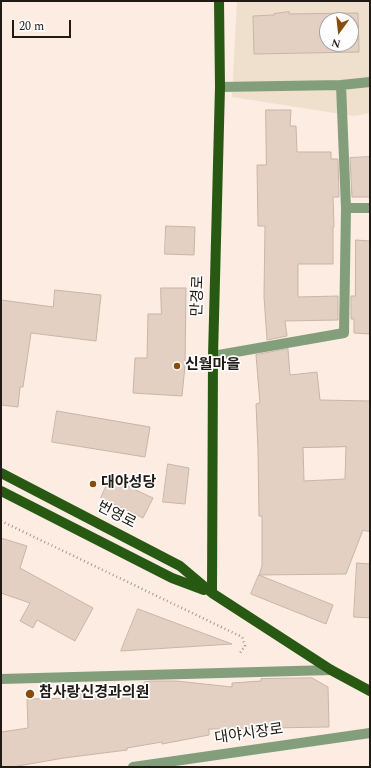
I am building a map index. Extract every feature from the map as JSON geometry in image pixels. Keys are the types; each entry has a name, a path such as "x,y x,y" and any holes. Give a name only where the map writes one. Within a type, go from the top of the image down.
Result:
{"main road":[{"name":"만경로","path":"212,593 213,356 220,87 219,1"},
{"name":"번영로","path":"1,473 180,566 212,593 331,670 370,691"},
{"name":"번영로","path":"1,491 172,578 212,593"}],"street":[{"path":"220,87 341,85 370,82"},
{"path":"213,356 344,333 346,208 341,85"},
{"path":"346,208 370,208"},
{"path":"1,679 331,670"},
{"name":"대야시장로","path":"133,767 370,733"}],"path":[{"path":"1,520 242,637 245,646 240,653"}],"shaded area":[{"path":"237,1 370,1 370,113 354,116 232,97"}],"building":[{"path":"289,12 289,14 319,14 319,52 359,52 254,54 253,16 274,15"},
{"path":"266,110 291,110 290,126 296,126 297,152 331,152 331,159 338,159 339,197 333,197 333,264 298,264 298,297 338,296 338,320 285,321 287,336 267,340 264,297 265,226 258,226 257,165 266,165"},
{"path":"370,157 370,197 352,197 350,158"},
{"path":"166,226 195,227 194,255 165,254"},
{"path":"356,240 370,241 370,334 354,333 354,319 351,319 351,296 355,296"},
{"path":"161,288 186,288 185,366 182,396 133,393 135,358 147,358 148,314 161,314"},
{"path":"55,290 101,295 96,341 31,333 23,387 20,387 18,407 1,405 1,300 53,307"},
{"path":"288,349 290,375 317,372 320,400 370,401 370,532 363,530 346,574 259,575 262,566 262,516 259,516 256,404 260,403 256,355","holes":["346,447 345,479 304,481 303,448"]},
{"path":"57,411 150,427 145,457 52,442"},
{"path":"168,464 189,468 185,504 163,502"},
{"path":"110,478 153,498 143,518 101,498"},
{"path":"1,538 27,546 20,568 93,608 75,641 37,620 33,628 20,621 30,603 1,593"},
{"path":"357,563 370,564 370,618 354,617"},
{"path":"259,575 333,605 326,624 251,594"},
{"path":"138,609 232,644 121,651"},
{"path":"312,678 328,687 329,727 209,729 209,735 162,744 162,742 127,748 127,750 64,758 12,767 1,767 1,732 28,728 27,699 78,698 77,692 145,686 144,682 150,681 176,681 232,687 232,683 261,681 261,679"}],"place":[{"name":"신월마을","path":"177,366"},
{"name":"대야성당","path":"93,484"},
{"name":"참사랑신경과의원","path":"30,694"}]}
